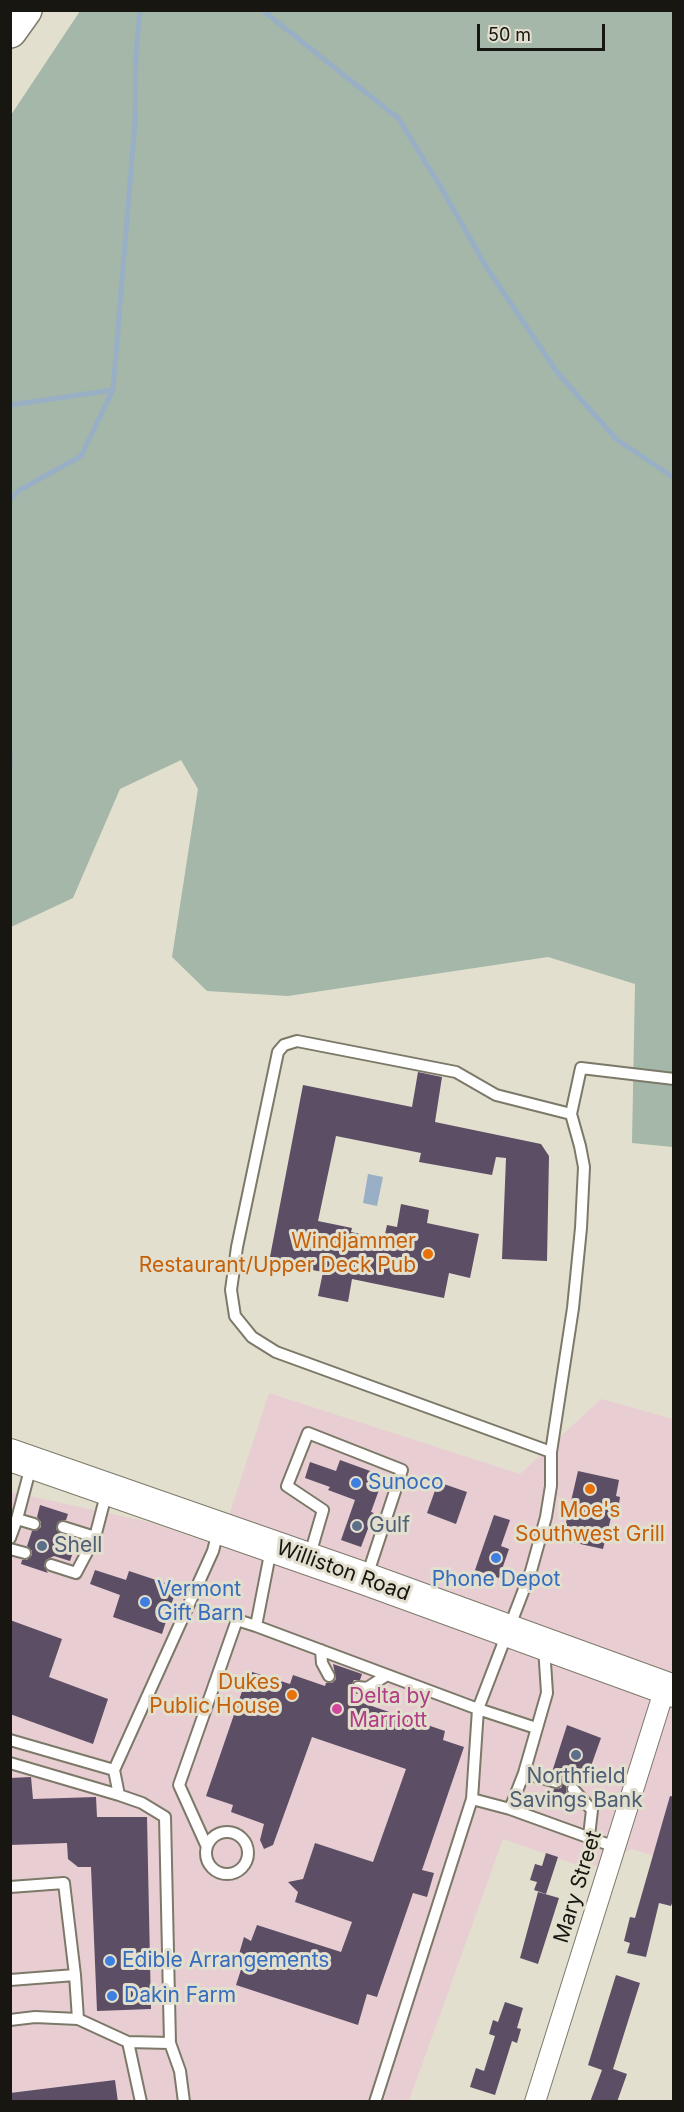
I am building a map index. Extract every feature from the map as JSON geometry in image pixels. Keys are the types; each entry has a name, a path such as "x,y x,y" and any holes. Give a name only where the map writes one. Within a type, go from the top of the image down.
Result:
{"highway":[{"path":"10,32 25,10"}],"main road":[{"name":"Williston Road","path":"21,1459 366,1579 669,1689"}],"street":[{"name":"Mary Street","path":"536,2102 615,1847 669,1689"}],"lane":[{"path":"551,1452 276,1352 252,1337 236,1316 231,1290 237,1247 278,1052 284,1045 297,1041 456,1072 496,1095 571,1114"},
{"path":"375,2102 472,1798 478,1709 531,1570 546,1517 551,1452 573,1308 581,1228 584,1167 571,1114 581,1068 674,1080"},
{"path":"308,1559 323,1510 287,1486 308,1433 402,1470 366,1579"},
{"path":"10,1538 17,1520 21,1459"},
{"path":"51,1565 76,1573 95,1537 107,1489"},
{"path":"17,1520 34,1524"},
{"path":"63,1527 95,1537"},
{"path":"119,1795 114,1770 213,1551 219,1528"},
{"path":"256,1626 272,1546"},
{"path":"10,1549 25,1553"},
{"path":"207,1847 179,1785 237,1620 478,1709 536,1728"},
{"path":"510,1809 524,1773 547,1693 543,1644"},
{"path":"321,1650 322,1663 329,1676"},
{"path":"358,1686 368,1689 387,1675"},
{"path":"10,1740 114,1770"},
{"path":"10,1763 142,1803 165,1817 170,2043 180,2071 184,2102"},
{"path":"524,1773 556,1782"},
{"path":"573,1789 592,1810 589,1836"},
{"path":"472,1798 589,1836 615,1847"},
{"path":"10,1887 63,1883 75,1975 78,2019"},
{"path":"10,1980 75,1975"},
{"path":"10,2020 35,2017 78,2019 128,2042 170,2043"},
{"path":"128,2042 141,2102"}],"shaded area":[{"path":"269,1393 520,1474 601,1399 673,1419 673,1862 632,1849 588,1869 503,1839 409,2101 11,2102 11,1492 149,1522 219,1546"}],"green space":[{"path":"80,11 673,11 673,1147 632,1143 635,984 548,957 288,996 207,991 172,957 198,789 181,760 120,789 73,898 11,927 11,115"}],"water":[{"path":"368,1174 383,1177 377,1206 363,1203"}],"building":[{"path":"418,1072 442,1077 435,1122 541,1144 549,1156 547,1261 502,1259 506,1158 496,1157 492,1175 419,1162 421,1153 336,1136 318,1221 352,1228 351,1232 384,1239 387,1225 397,1227 401,1204 429,1210 427,1223 479,1234 470,1278 449,1273 444,1298 352,1279 348,1302 318,1296 323,1272 269,1262 303,1085 412,1107"},
{"path":"340,1460 384,1476 371,1512 374,1513 361,1547 341,1540 355,1500 328,1490 330,1487 305,1478 310,1462 336,1471"},
{"path":"578,1471 619,1480 616,1496 620,1497 618,1511 613,1510 603,1549 562,1540"},
{"path":"438,1482 467,1492 456,1524 427,1513"},
{"name":"Shell","path":"40,1505 68,1514 66,1520 58,1522 56,1529 61,1534 59,1539 76,1544 70,1561 54,1556 46,1560 44,1566 48,1573 21,1564 22,1560 27,1560 32,1555 32,1551 27,1546 32,1531 41,1527 41,1522 37,1517"},
{"path":"494,1515 510,1520 501,1546 509,1549 499,1578 475,1570"},
{"name":"Vermont Gift Barn","path":"95,1570 126,1580 129,1571 177,1587 162,1634 113,1617 120,1595 90,1584"},
{"path":"10,1620 62,1639 49,1677 108,1699 93,1744 10,1714"},
{"name":"Delta by Marriott","path":"333,1664 362,1674 360,1680 354,1680 351,1686 351,1691 356,1694 354,1700 445,1731 443,1740 464,1747 422,1870 434,1873 427,1897 413,1893 377,1997 367,1994 358,2025 236,1985 245,1957 239,1954 244,1937 251,1941 257,1925 341,1952 352,1922 295,1902 298,1892 288,1882 303,1879 315,1843 373,1862 406,1769 312,1737 273,1845 264,1849 260,1840 264,1824 231,1812 233,1805 206,1796 249,1671 290,1684 293,1675 325,1686 326,1683 332,1683 336,1679"},
{"name":"Northfield Savings Bank","path":"567,1725 601,1738 585,1783 577,1780 566,1786 570,1799 553,1793 554,1789 561,1788 563,1783 562,1777 552,1772"},
{"path":"31,1777 33,1799 96,1797 97,1817 147,1817 151,2009 97,2011 91,1867 78,1867 68,1859 67,1843 10,1845 10,1778"},
{"path":"670,1796 674,1797 674,1897 671,1906 659,1903 646,1957 627,1953 630,1943 624,1941 630,1917 635,1918"},
{"path":"546,1853 558,1857 546,1894 534,1890 537,1882 530,1880 535,1864 542,1866"},
{"path":"538,1892 559,1898 538,1964 520,1958"},
{"path":"616,1975 640,1983 613,2069 627,2074 617,2102 590,2102 602,2070 588,2065"},
{"path":"505,2002 523,2008 517,2028 521,2029 517,2043 512,2041 495,2095 470,2087 476,2068 484,2071 495,2036 489,2034 493,2020 498,2022"},
{"path":"115,2080 118,2102 11,2102 10,2093"}],"waterway":[{"path":"10,500 18,491 81,456 113,390 135,122 136,54 140,10"},
{"path":"262,10 398,118 487,268 557,372 616,439 674,478"},
{"path":"10,405 113,390"},
{"path":"10,756 10,764"}],"place":[{"name":"Windjammer Restaurant/Upper Deck Pub","path":"428,1254"},
{"name":"Sunoco","path":"356,1483"},
{"name":"Moe's Southwest Grill","path":"590,1489"},
{"name":"Gulf","path":"357,1526"},
{"name":"Shell","path":"42,1546"},
{"name":"Phone Depot","path":"496,1558"},
{"name":"Vermont Gift Barn","path":"145,1602"},
{"name":"Dukes Public House","path":"292,1695"},
{"name":"Delta by Marriott","path":"337,1709"},
{"name":"Northfield Savings Bank","path":"576,1755"},
{"name":"Edible Arrangements","path":"110,1961"},
{"name":"Dakin Farm","path":"112,1996"}]}
